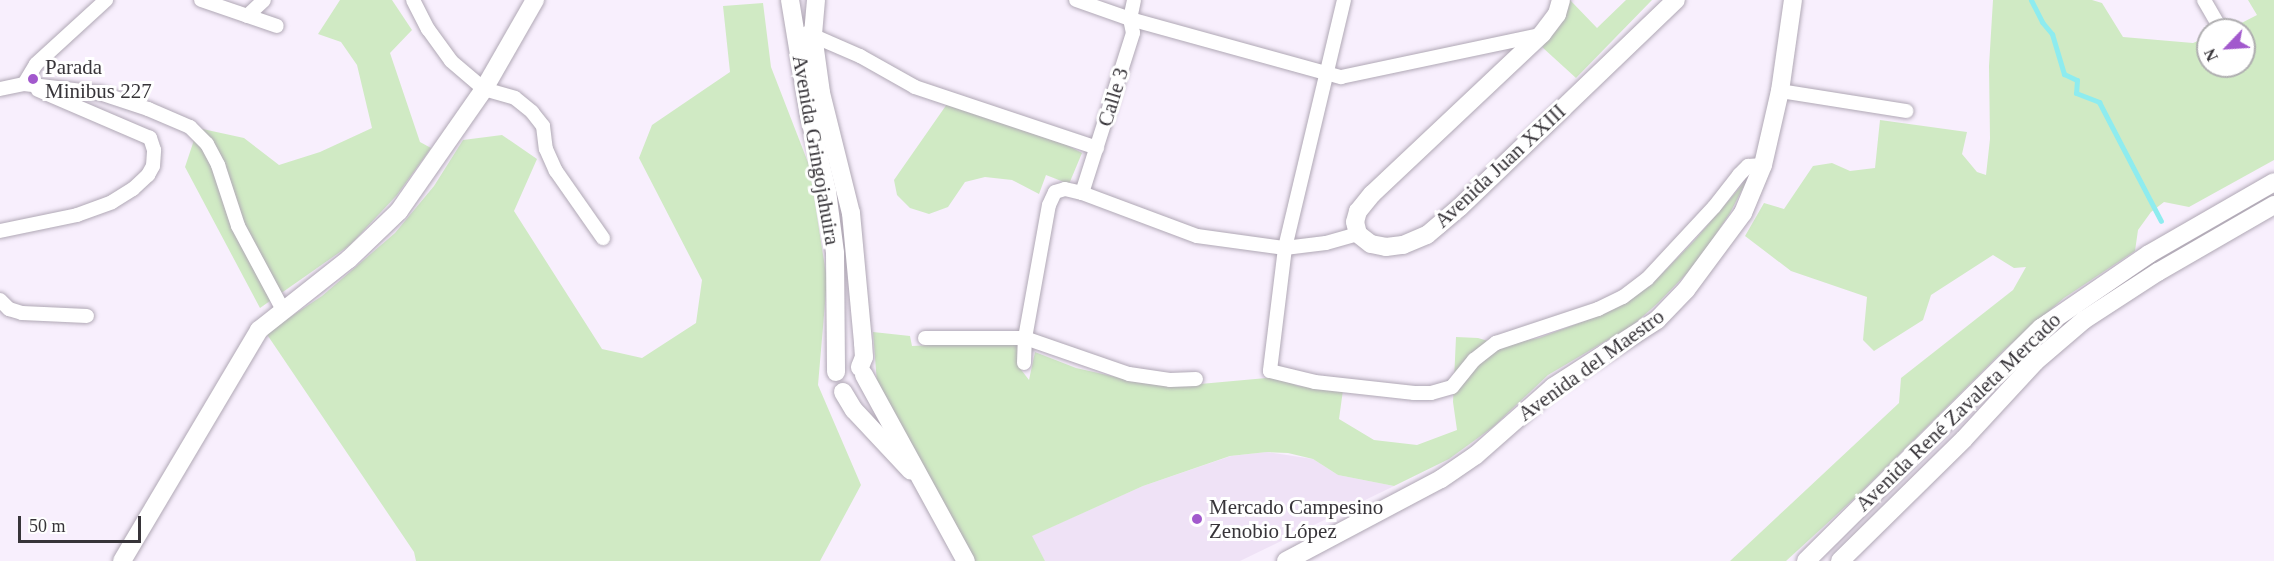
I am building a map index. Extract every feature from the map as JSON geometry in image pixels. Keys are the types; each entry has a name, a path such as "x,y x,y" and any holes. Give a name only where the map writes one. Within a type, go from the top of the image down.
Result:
{"main road":[{"path":"122,561 258,330 349,259 399,211 484,89 535,0"},
{"name":"Avenida Gringojahuira","path":"790,0 809,115 827,191 835,253 836,372"},
{"name":"Avenida Gringojahuira","path":"816,0 813,35 821,93 851,213 864,357 862,371"},
{"path":"1358,234 1355,222 1358,211 1372,194 1542,34 1557,14 1561,0"},
{"name":"Avenida Juan XXIII","path":"1358,234 1371,244 1386,247 1403,245 1427,235 1460,207 1676,0"},
{"name":"Avenida del Maestro","path":"1286,561 1441,479 1476,455 1553,387 1657,320 1686,291 1743,213 1763,165 1780,91 1793,0"},
{"name":"Avenida René Zavaleta Mercado","path":"1806,561 2041,328 2149,254 2274,182"},
{"name":"Avenida René Zavaleta Mercado","path":"1840,561 1964,439 2035,362 2084,320 2158,272 2274,206"},
{"path":"929,489 854,410 835,381 836,372 846,363 862,371 929,489 966,561"},
{"path":"843,392 857,391 864,385 862,371"}],"street":[{"path":"24,84 36,64 106,0"},
{"path":"201,0 277,26"},
{"path":"247,16 264,0"},
{"path":"413,0 428,29 451,61 484,89 515,98 532,112 543,126 546,149 556,171 603,238"},
{"path":"1076,0 1130,19 1341,77 1542,34"},
{"name":"Calle 3","path":"1082,193 1133,33 1130,19 1134,0"},
{"path":"1344,0 1285,248 1270,371 1315,382 1431,393 1452,387 1474,360 1496,343 1598,309 1623,297 1647,279 1714,207 1748,166 1763,165"},
{"path":"2204,0 2214,18"},
{"path":"794,29 860,56 915,87 1097,148"},
{"path":"0,231 77,215 112,202 148,175 153,166 154,150 150,138 136,130 24,84"},
{"path":"0,89 24,84 100,93 148,109 190,127 207,144 218,165 238,226 283,310"},
{"path":"1780,91 1906,111"},
{"path":"1024,363 1025,338 1049,205 1055,192 1065,189 1082,193 1197,236 1285,248 1326,243 1358,234"},
{"path":"0,300 9,309 22,313 87,316"},
{"path":"925,338 1025,338 1130,374 1170,380 1196,380"}],"shaded area":[{"name":"Mercado Campesino Zenobio López","path":"1267,452 1313,459 1338,475 1394,486 1240,561 1045,561 1031,536 1143,486 1231,456"}],"green space":[{"path":"340,0 392,0 412,30 390,53 420,142 431,148 397,195 350,245 260,308 185,167 198,128 244,138 279,165 320,152 372,128 357,65 341,42 318,34"},
{"path":"1570,0 1597,28 1626,0 1652,0 1576,78 1542,47 1562,23"},
{"path":"1993,0 2092,0 2102,3 2123,37 2196,42 2196,78 2256,78 2256,18 2251,18 2257,15 2248,0 2274,0 2274,160 2189,207 2164,202 2151,212 2138,230 2135,251 2064,298 2005,349 1857,496 1786,561 1730,561 1899,403 1901,378 2013,290 2026,267 2014,268 1993,255 1931,295 1923,320 1874,351 1863,340 1867,297 1791,271 1745,236 1764,203 1784,209 1813,166 1832,163 1850,171 1875,168 1880,120 1967,132 1962,154 1977,172 1986,175 1990,139 1989,66"},
{"path":"763,3 771,67 809,165 827,280 818,385 861,485 820,561 416,561 414,552 266,333 322,296 395,233 434,186 463,140 502,135 537,159 514,211 602,349 642,358 696,323 702,280 639,158 652,125 730,72 723,6"},
{"path":"947,104 1057,140 1082,153 1069,184 1046,175 1039,194 1012,180 985,177 965,182 948,207 929,214 910,208 897,195 894,180"},
{"path":"1748,178 1730,213 1696,264 1633,325 1548,375 1493,427 1449,459 1394,486 1338,475 1313,459 1288,453 1267,452 1230,456 1143,486 1032,536 1045,561 975,561 877,383 873,332 910,336 912,346 974,343 1018,345 1019,367 1029,380 1035,352 1076,368 1143,383 1178,386 1277,377 1298,386 1343,390 1339,419 1374,440 1417,445 1457,430 1453,402 1456,337 1478,338 1501,345 1539,338 1606,313 1650,286 1694,241"}],"waterway":[{"path":"2031,0 2042,22 2052,34 2064,74 2077,80 2076,93 2099,102 2161,221"}],"place":[{"name":"Parada Minibus 227","path":"33,79"},
{"name":"Mercado Campesino Zenobio López","path":"1197,519"}]}
